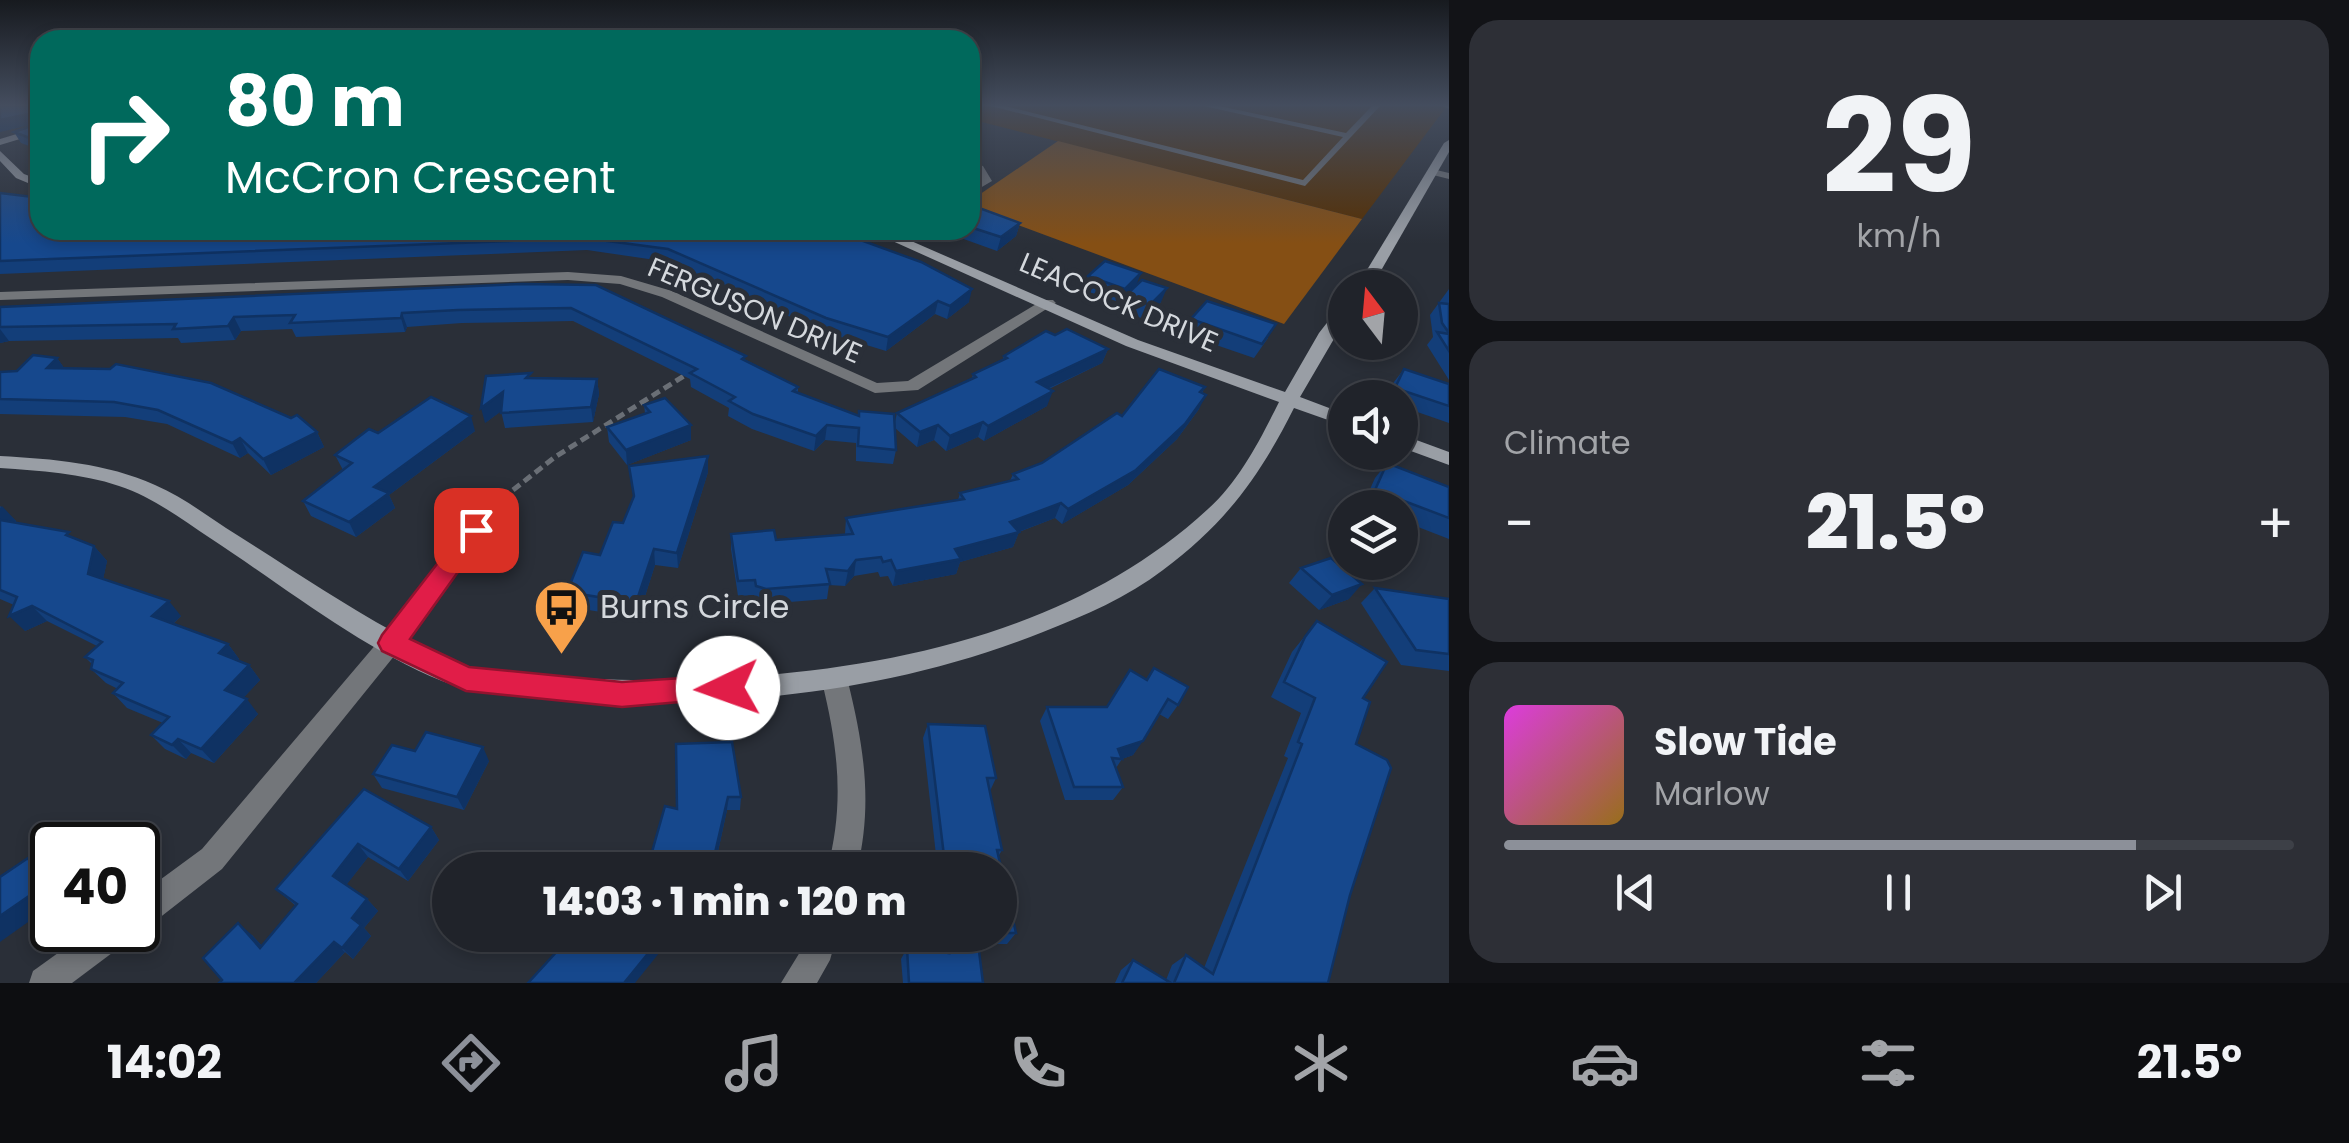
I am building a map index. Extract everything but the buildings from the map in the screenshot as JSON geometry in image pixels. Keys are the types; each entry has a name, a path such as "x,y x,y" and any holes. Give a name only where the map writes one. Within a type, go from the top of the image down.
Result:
{"street":[{"path":"1374,270 1444,152"},
{"path":"0,154 20,176 30,180"},
{"name":"LEACOCK DRIVE","path":"913,240 1132,342 1328,413"},
{"name":"FERGUSON DRIVE","path":"0,296 568,276 621,280 667,294 875,388 912,386 1048,303"},
{"path":"0,462 71,466 147,488 391,643 466,678 622,694 835,682 911,664 1067,616 1151,568 1216,514 1258,465 1328,330"},
{"path":"1418,447 1449,458"},
{"path":"160,898 212,860 391,643 497,502"},
{"path":"835,682 856,766 848,852"},
{"path":"46,983 88,952"},
{"path":"797,983 817,952"}],"lane":[{"path":"1180,152 1305,183 1333,152"},
{"path":"1432,172 1449,176"}],"path":[{"path":"497,502 555,457 704,364"}],"shaded area":[{"path":"1042,152 1100,152 1362,219 1284,324 980,211 980,194"},
{"path":"1099,152 1412,152 1362,219"}],"place":[{"name":"Burns Circle","path":"561,656"}],"route":[{"path":"476,530 391,643 466,678 622,694 728,688"}]}
